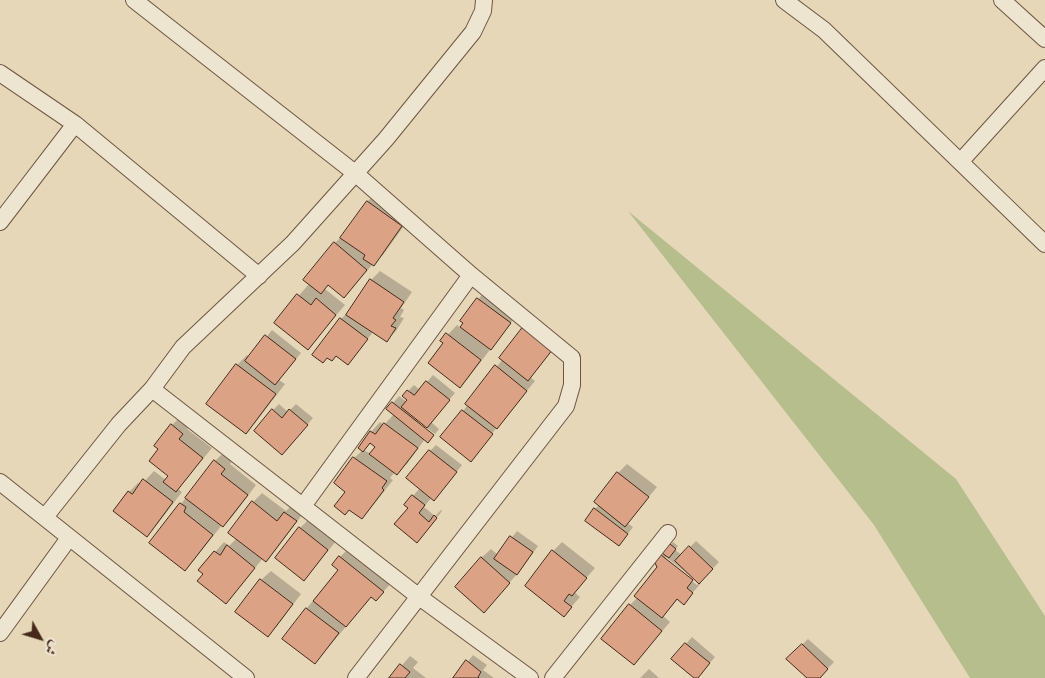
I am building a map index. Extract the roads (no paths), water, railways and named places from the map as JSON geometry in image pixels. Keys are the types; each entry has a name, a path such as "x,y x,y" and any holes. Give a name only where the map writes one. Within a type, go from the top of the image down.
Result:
{"street":[{"path":"134,0 355,173 471,275 572,358 572,385 566,406 356,678"},
{"path":"45,517 69,484 119,424 152,389 183,347 293,243 386,139 473,32 483,11 484,0"},
{"path":"784,0 824,30 1045,244"},
{"path":"1002,0 1045,39"},
{"path":"961,161 1045,68"},
{"path":"0,74 75,124 259,276"},
{"path":"0,222 75,124"},
{"path":"303,506 471,275"},
{"path":"152,389 418,596 530,678"},
{"path":"0,482 246,678"},
{"path":"553,678 668,533"},
{"path":"0,633 69,538"}]}
